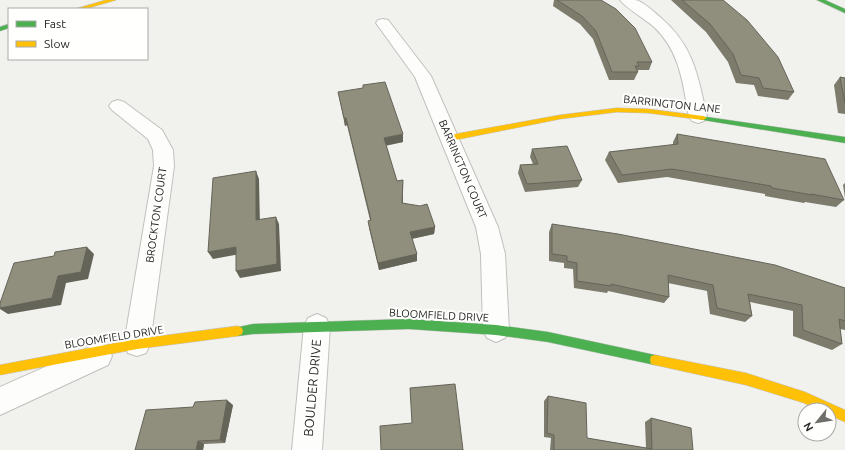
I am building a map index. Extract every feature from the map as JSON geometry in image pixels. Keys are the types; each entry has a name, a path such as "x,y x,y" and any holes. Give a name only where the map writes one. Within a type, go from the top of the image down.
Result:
{"street":[{"path":"82,8 114,0"},
{"path":"627,0 648,14 664,28 684,56 690,75 698,117"},
{"path":"820,0 845,11"},
{"name":"BARRINGTON COURT","path":"384,23 423,76 487,227 494,254 496,330"},
{"name":"BROCKTON COURT","path":"118,106 155,136 163,150 164,166 129,345"},
{"name":"BARRINGTON LANE","path":"450,138 560,117 617,110 648,111 698,117 845,140"},
{"name":"BLOOMFIELD DRIVE","path":"0,370 129,345 253,329 409,324 496,330 548,337 746,379 805,398 845,416"},
{"name":"BOULDER DRIVE","path":"307,450 317,326"},
{"path":"0,401 129,345"}],"building":[{"path":"557,0 601,0 616,9 635,28 652,62 637,62 639,66 635,66 638,72 612,72 596,31 582,16"},
{"path":"682,0 723,0 747,20 778,57 794,92 763,88 759,78 741,75 733,54 710,24"},
{"path":"840,77 845,78 845,103"},
{"path":"385,82 403,134 384,138 397,181 403,180 402,203 420,206 427,204 435,227 410,232 417,254 378,263 368,221 371,220 346,118 344,118 338,92 363,88 363,85"},
{"path":"677,134 825,159 844,200 672,169 622,175 609,152 678,144"},
{"path":"567,146 582,180 527,184 520,165 538,164 532,149"},
{"path":"256,171 256,220 276,217 277,264 236,271 236,247 208,252 213,178"},
{"path":"552,224 618,234 775,265 845,288 845,321 839,319 842,344 803,330 802,305 748,294 752,316 717,308 713,285 668,275 669,297 611,284 611,286 577,281 577,263 567,261 567,256 552,254"},
{"path":"87,247 81,272 58,276 52,298 0,308 0,303 14,263 54,256 55,252"},
{"path":"455,384 463,450 381,450 380,426 412,423 410,388"},
{"path":"548,396 586,403 587,438 652,449 651,418 691,428 693,450 554,450 554,435 547,433"},
{"path":"227,400 220,440 198,441 196,450 135,450 146,410 193,407 195,402"}],"traffic: fast":[{"path":"820,0 845,11"},
{"path":"0,29 8,26"},
{"path":"703,118 845,140"},
{"path":"238,331 253,329 409,324 496,330 548,337 655,360"}],"traffic: slow":[{"path":"82,8 113,0"},
{"path":"450,138 560,117 617,110 648,111 703,118"},
{"path":"0,370 137,344 238,331"},
{"path":"655,360 746,379 805,398 845,416"}]}
